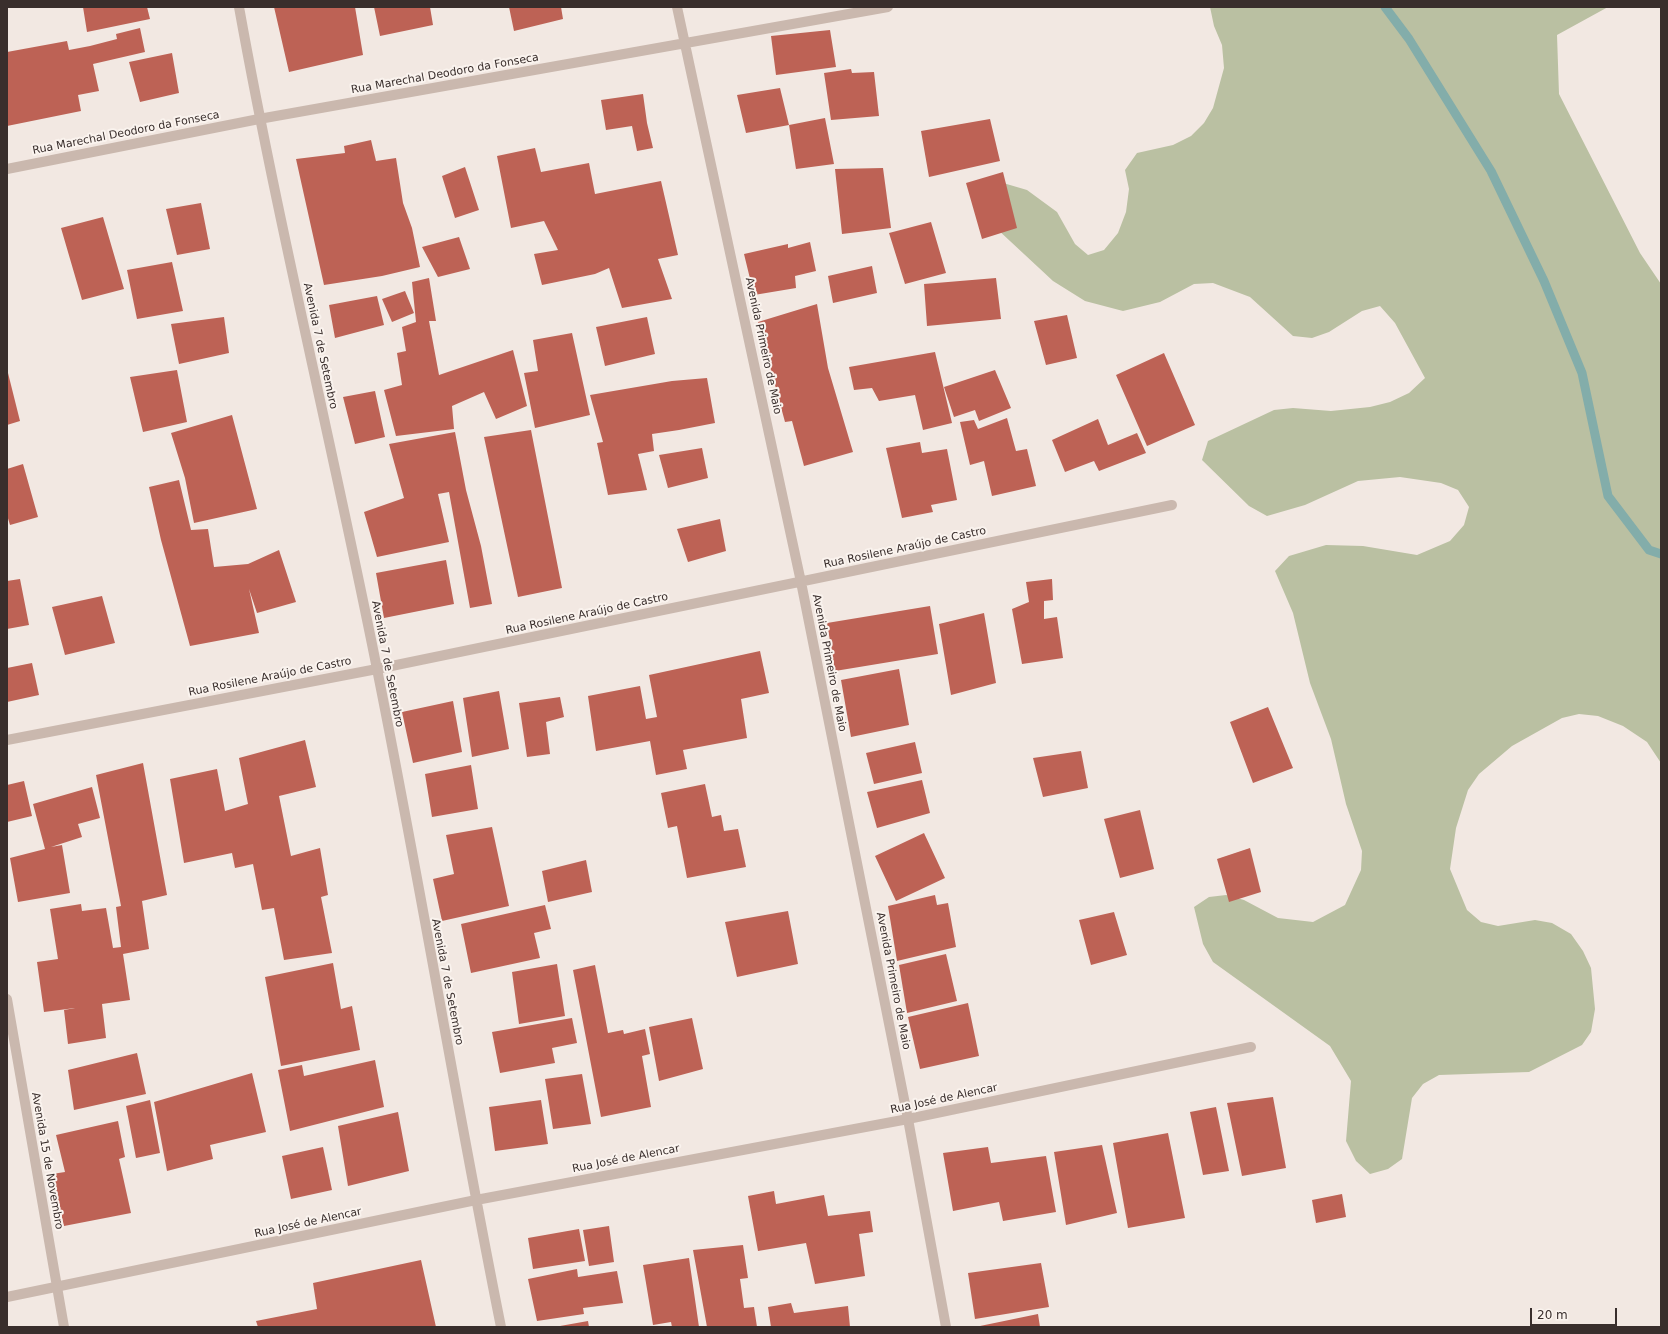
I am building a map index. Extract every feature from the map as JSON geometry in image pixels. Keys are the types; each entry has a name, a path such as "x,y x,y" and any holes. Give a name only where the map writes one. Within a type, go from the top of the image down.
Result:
{"street":[{"name":"Avenida 7 de Setembro","path":"239,7 259,119 377,669 501,1327"},
{"name":"Avenida Primeiro de Maio","path":"677,7 686,43 800,582 908,1119 946,1327"},
{"name":"Rua Marechal Deodoro da Fonseca","path":"7,169 259,119 888,7"},
{"name":"Rua Rosilene Araújo de Castro","path":"7,740 377,669 1172,505"},
{"name":"Avenida 15 de Novembro","path":"7,999 64,1327"},
{"name":"Rua José de Alencar","path":"7,1297 476,1200 908,1119 1251,1047"}],"green space":[{"path":"1210,7 1608,7 1557,35 1559,94 1640,253 1661,284 1661,763 1647,742 1623,726 1598,716 1579,714 1562,718 1512,746 1479,774 1468,790 1456,828 1450,869 1467,910 1481,922 1498,926 1535,920 1552,923 1571,934 1583,951 1591,968 1595,1009 1591,1032 1582,1045 1529,1072 1439,1075 1423,1084 1412,1098 1402,1159 1388,1169 1370,1174 1356,1161 1346,1141 1351,1081 1330,1046 1213,962 1203,944 1194,907 1209,897 1226,895 1244,900 1278,918 1313,922 1345,905 1361,870 1362,851 1346,804 1331,739 1310,683 1293,613 1275,571 1289,556 1326,545 1363,546 1417,555 1450,541 1464,525 1469,507 1458,490 1441,483 1400,477 1358,481 1305,505 1267,516 1249,506 1202,460 1208,441 1274,410 1293,408 1331,411 1370,407 1390,402 1409,393 1425,378 1395,323 1380,306 1362,311 1329,332 1312,338 1293,336 1250,297 1213,283 1194,284 1160,302 1123,311 1085,301 1053,281 996,228 993,180 1027,190 1057,212 1075,244 1088,255 1104,250 1118,233 1126,212 1129,189 1125,170 1137,153 1173,145 1191,136 1204,123 1213,108 1224,68 1222,45 1214,26"}],"building":[{"path":"83,7 147,7 150,19 87,32"},
{"path":"274,7 355,7 363,55 289,72"},
{"path":"374,7 430,7 433,25 380,36"},
{"path":"509,7 561,7 563,19 514,31"},
{"path":"140,28 145,52 93,64 99,91 78,95 81,111 7,126 7,52 67,41 69,50 117,39 116,34"},
{"path":"830,30 836,67 776,75 771,36"},
{"path":"172,53 179,93 140,102 129,62"},
{"path":"851,69 852,73 874,72 879,116 831,120 824,73"},
{"path":"780,88 789,125 746,133 737,95"},
{"path":"643,94 647,123 653,148 637,151 632,126 606,130 601,100"},
{"path":"825,118 834,164 796,169 789,125"},
{"path":"990,119 1000,161 929,177 921,131"},
{"path":"371,140 376,161 396,158 403,203 412,228 420,267 382,276 324,285 296,159 345,153 344,146"},
{"path":"535,148 541,172 589,163 595,194 661,181 678,255 658,259 672,299 622,308 609,268 595,274 542,285 534,254 558,250 544,221 511,228 497,156"},
{"path":"465,167 479,210 455,218 442,176"},
{"path":"883,168 891,228 842,234 835,169"},
{"path":"1003,172 1017,228 982,239 966,183"},
{"path":"201,203 210,249 177,255 166,209"},
{"path":"103,217 124,289 82,300 61,228"},
{"path":"931,222 946,273 905,284 889,233"},
{"path":"459,237 470,269 438,277 422,247"},
{"path":"810,242 816,271 795,276 796,288 754,295 744,254 788,244 788,248"},
{"path":"172,262 183,311 137,319 127,270"},
{"path":"872,266 877,293 833,303 828,276"},
{"path":"429,278 436,321 429,321 439,375 513,350 527,406 496,419 484,392 452,406 454,429 396,436 384,390 402,385 397,353 406,351 402,327 416,322 412,282"},
{"path":"996,278 1001,319 927,326 924,284"},
{"path":"405,291 414,313 392,322 382,299"},
{"path":"377,296 384,325 335,338 329,305"},
{"path":"817,304 828,368 853,452 804,466 792,421 785,422 758,322"},
{"path":"1067,315 1077,358 1046,365 1034,321"},
{"path":"224,317 229,353 179,364 171,324"},
{"path":"647,317 655,354 605,366 596,327"},
{"path":"572,333 590,415 535,428 524,373 538,371 533,340"},
{"path":"935,352 952,423 923,430 915,395 879,401 872,388 854,390 849,367"},
{"path":"1164,353 1195,425 1147,446 1116,375"},
{"path":"7,369 20,421 7,425"},
{"path":"177,370 187,422 143,432 130,377"},
{"path":"995,370 1011,408 979,421 975,410 954,417 944,387"},
{"path":"707,378 715,423 652,434 654,451 638,454 647,490 608,495 597,443 603,442 590,395 672,381"},
{"path":"375,391 385,437 355,444 343,397"},
{"path":"232,415 257,509 194,523 185,478 171,433"},
{"path":"1007,418 1016,451 1027,449 1036,486 992,496 984,461 970,465 960,422 974,420 978,429"},
{"path":"1098,419 1108,445 1137,433 1146,453 1099,471 1094,461 1065,472 1052,440"},
{"path":"531,430 562,588 518,597 484,437"},
{"path":"455,432 466,490 481,546 492,604 470,608 449,492 438,494 449,542 377,557 364,512 404,498 389,444"},
{"path":"920,442 922,453 947,449 957,500 931,505 933,512 902,518 886,448"},
{"path":"702,448 708,478 668,488 659,455"},
{"path":"23,464 38,517 10,525 7,515 7,469"},
{"path":"179,480 191,530 208,529 214,567 248,564 279,550 296,602 257,613 249,589 259,633 190,646 161,540 149,487"},
{"path":"720,519 726,551 688,562 677,529"},
{"path":"446,560 454,604 384,618 376,573"},
{"path":"20,579 29,625 7,629 7,581"},
{"path":"1052,579 1053,600 1044,601 1044,619 1057,617 1063,658 1022,664 1012,609 1029,602 1026,582"},
{"path":"102,596 115,643 65,655 52,607"},
{"path":"930,606 938,654 835,671 827,623"},
{"path":"984,613 996,683 951,695 939,624"},
{"path":"760,651 769,693 741,699 747,738 683,750 687,769 656,775 650,741 596,751 588,696 640,686 646,719 657,717 649,675"},
{"path":"32,663 39,695 7,702 7,668"},
{"path":"899,669 909,725 851,737 841,680"},
{"path":"499,691 509,749 472,757 463,698"},
{"path":"560,697 564,717 546,722 550,754 527,757 519,703"},
{"path":"453,701 462,752 413,763 402,712"},
{"path":"1268,707 1293,768 1253,783 1230,722"},
{"path":"305,740 316,787 279,796 291,856 320,848 328,895 321,897 332,953 284,960 274,908 262,910 253,864 235,868 232,853 184,863 170,779 217,769 225,811 248,804 239,758"},
{"path":"915,742 922,773 874,784 866,753"},
{"path":"1081,751 1088,788 1043,797 1033,758"},
{"path":"143,763 167,895 142,901 149,949 123,954 130,1000 102,1004 106,1038 68,1044 64,1010 75,1008 44,1012 37,962 58,959 50,909 81,904 82,911 106,908 113,948 121,947 116,907 121,906 96,775"},
{"path":"471,765 478,809 432,817 425,774"},
{"path":"922,780 930,813 877,828 867,792"},
{"path":"24,781 32,816 7,822 7,785"},
{"path":"705,784 712,817 721,815 724,831 738,829 746,867 687,878 677,826 668,828 661,793"},
{"path":"92,787 100,818 78,824 82,837 51,847 62,845 70,893 18,902 10,858 45,849 33,804"},
{"path":"1140,810 1154,869 1120,878 1104,819"},
{"path":"492,827 509,906 442,921 433,879 454,874 446,835"},
{"path":"924,833 945,878 896,901 875,856"},
{"path":"1250,848 1261,892 1229,902 1217,859"},
{"path":"586,860 592,892 548,902 542,871"},
{"path":"935,895 937,905 948,903 956,947 897,961 888,906"},
{"path":"545,905 551,929 534,933 540,958 471,973 461,924"},
{"path":"788,911 798,964 737,977 725,922"},
{"path":"1114,912 1127,955 1091,965 1079,920"},
{"path":"946,954 957,1001 907,1013 899,965"},
{"path":"333,963 341,1009 352,1006 360,1050 281,1066 265,977"},
{"path":"557,964 565,1016 519,1024 512,972"},
{"path":"595,965 608,1033 623,1030 624,1034 645,1029 650,1054 642,1056 651,1107 601,1117 573,970"},
{"path":"968,1003 979,1056 920,1069 908,1017"},
{"path":"572,1018 577,1043 552,1048 555,1063 500,1073 492,1032"},
{"path":"692,1018 703,1069 659,1081 649,1027"},
{"path":"137,1053 146,1094 74,1110 68,1070"},
{"path":"375,1060 384,1107 290,1131 278,1070 302,1065 304,1076"},
{"path":"252,1073 266,1132 210,1145 213,1159 167,1171 154,1102"},
{"path":"582,1074 591,1124 553,1129 545,1079"},
{"path":"1273,1097 1286,1168 1242,1176 1227,1103"},
{"path":"150,1100 160,1153 136,1158 126,1106"},
{"path":"541,1100 548,1144 495,1151 489,1107"},
{"path":"1216,1107 1229,1171 1203,1175 1190,1112"},
{"path":"398,1112 409,1171 348,1186 338,1126"},
{"path":"118,1121 125,1157 119,1159 131,1213 64,1226 52,1174 65,1172 56,1135"},
{"path":"1168,1133 1185,1218 1128,1228 1113,1143"},
{"path":"1102,1145 1117,1213 1066,1225 1054,1152"},
{"path":"323,1147 332,1190 291,1199 282,1156"},
{"path":"988,1147 991,1163 1046,1156 1056,1212 1003,1221 999,1202 953,1211 943,1153"},
{"path":"774,1191 776,1204 824,1195 828,1216 870,1211 873,1232 859,1234 865,1276 815,1284 806,1243 758,1251 748,1196"},
{"path":"1342,1194 1346,1217 1316,1223 1312,1200"},
{"path":"609,1226 614,1262 589,1266 583,1230"},
{"path":"579,1229 585,1261 533,1269 528,1238"},
{"path":"743,1245 748,1278 740,1279 744,1308 754,1307 757,1327 707,1327 693,1250"},
{"path":"689,1258 699,1327 672,1327 671,1322 653,1325 643,1265"},
{"path":"421,1260 436,1327 258,1327 256,1321 317,1309 313,1283"},
{"path":"1041,1263 1049,1307 975,1319 968,1273"},
{"path":"577,1269 578,1277 617,1271 623,1303 583,1308 584,1314 537,1321 528,1279"},
{"path":"791,1303 794,1313 848,1306 850,1327 771,1327 768,1307"},
{"path":"1038,1314 1040,1327 980,1327 980,1326"},
{"path":"588,1321 589,1327 560,1327 560,1326"}],"waterway":[{"path":"1385,7 1409,39 1491,171 1544,281 1582,373 1608,496 1649,550 1661,554"}]}
